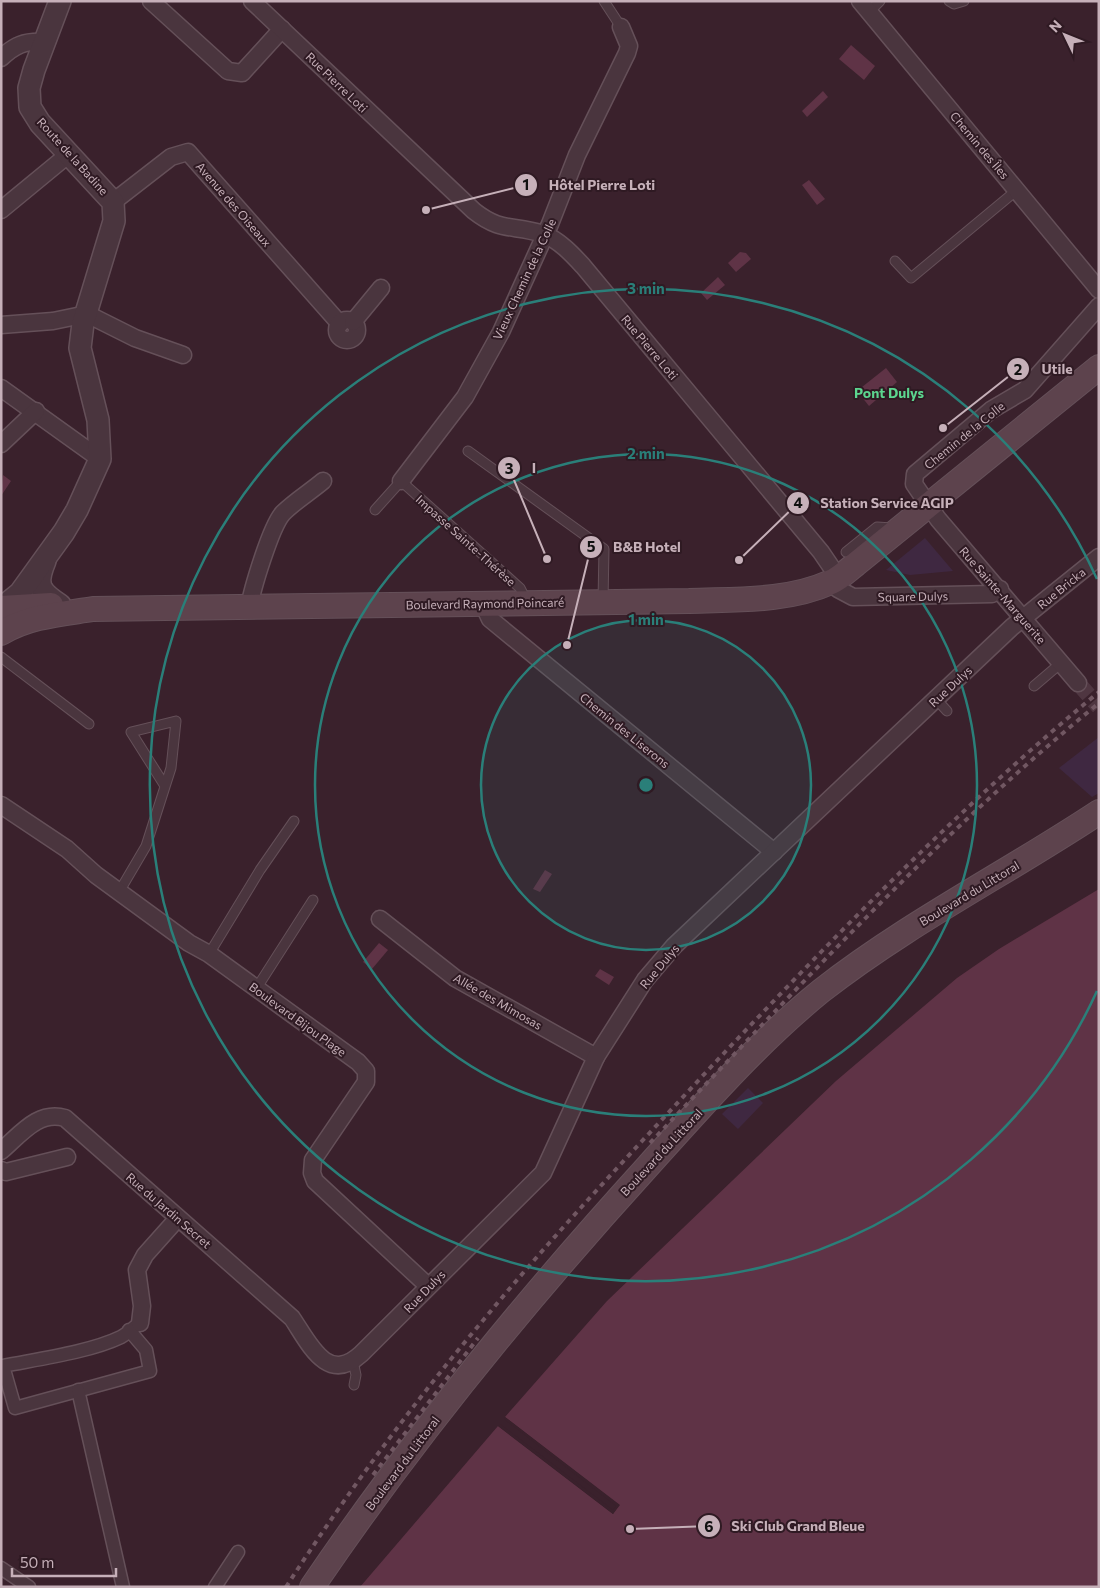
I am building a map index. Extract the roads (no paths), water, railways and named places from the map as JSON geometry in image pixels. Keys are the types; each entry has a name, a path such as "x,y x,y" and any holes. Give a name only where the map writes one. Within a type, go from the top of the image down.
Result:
{"main road":[{"name":"Boulevard Raymond Poincaré","path":"9,618 93,609 754,599 812,588 835,579 1099,367"},
{"name":"Boulevard Raymond Poincaré","path":"9,618 60,605 93,609"},
{"name":"Boulevard du Littoral","path":"312,1587 408,1453 500,1334 624,1192 772,1036 821,992 875,951 1099,812"}],"street":[{"name":"Route de la Badine","path":"9,618 20,593 47,557 77,510 100,459 98,420 80,348 82,323 87,314 114,221 113,202 40,123 30,107 29,88 60,1"},
{"path":"151,1 228,70 242,73 282,29"},
{"name":"Rue Pierre Loti","path":"252,1 369,114 488,222 501,227 528,230 545,235 564,247 584,266 821,552 835,579"},
{"name":"Chemin des Îles","path":"870,5 1099,290"},
{"name":"Vieux Chemin de la Colle","path":"401,481 468,392 502,332 545,235 577,155 627,53 629,46 621,27"},
{"path":"1,58 14,46 27,41 44,42"},
{"name":"Avenue des Oiseaux","path":"113,202 171,157 188,152 346,323 381,288"},
{"path":"1,210 69,154"},
{"name":"Chemin de la Colle","path":"928,506 914,484 915,474 991,410 1025,390 1099,306"},
{"path":"1,326 53,322 87,314 135,338 183,355"},
{"path":"1,388 100,459"},
{"path":"1,444 36,412"},
{"path":"249,608 273,529 283,514 323,481"},
{"name":"Route de la Badine","path":"9,618 5,588 83,494"},
{"name":"Rue Sainte-Marguerite","path":"928,506 1078,683"},
{"path":"47,557 38,578 42,592 60,605"},
{"name":"Rue Bricka","path":"1023,618 1099,557"},
{"name":"Square Dulys","path":"835,579 838,589 853,597 992,594 1000,589"},
{"name":"Chemin des Liserons","path":"483,604 490,619 774,852"},
{"name":"Rue Dulys","path":"353,1361 542,1173 596,1057 645,980 674,946 1023,618"},
{"name":"Boulevard Bijou Plage","path":"1,805 67,849 125,896 189,943 209,954 358,1062 366,1071 366,1082 313,1160 312,1173 315,1181 428,1286"},
{"name":"Allée des Mimosas","path":"380,919 455,978 596,1057"},
{"name":"Rue du Jardin Secret","path":"1,1151 33,1123 43,1117 55,1115 65,1118 292,1318 318,1365 340,1366 353,1361"},
{"path":"1,1170 6,1172 67,1157"},
{"path":"134,1326 146,1350 150,1371 15,1408 3,1366 91,1346 122,1336 134,1326 142,1306 137,1270 146,1256 178,1218"},
{"path":"78,1390 123,1587"},
{"path":"215,1587 238,1552"},
{"path":"1,1568 29,1587"}],"lane":[{"name":"Vieux Chemin de la Colle","path":"604,1 621,27"},
{"path":"949,1 954,4 964,1"},
{"path":"895,261 911,278 1017,190"},
{"path":"468,451 604,549 603,602"},
{"name":"Vieux Chemin de la Colle","path":"375,510 401,481"},
{"name":"Impasse Sainte-Thérèse","path":"401,481 520,588 527,603"},
{"path":"846,552 877,527 898,529"},
{"path":"1,657 89,724"},
{"path":"1034,686 1061,663"},
{"path":"936,699 947,711"},
{"path":"125,896 146,846 171,768 176,721 130,732 165,786"},
{"path":"209,954 251,884 294,821"},
{"path":"256,989 313,900"},
{"path":"353,1361 356,1375 354,1385"}],"tunnel":[{"path":"1078,683 1099,707"}],"railway":[{"path":"286,1587 333,1517 406,1416 458,1350 539,1254 595,1192 709,1069 898,874 996,781 1099,692"},
{"path":"650,1143 813,972 924,860 981,806 1099,703"},
{"path":"373,1475 478,1338"}],"place":[{"name":"Hôtel Pierre Loti","path":"426,210"},
{"name":"Utile","path":"943,428"},
{"name":"I","path":"547,559"},
{"name":"Station Service AGIP","path":"739,560"},
{"name":"B&B Hotel","path":"567,645"},
{"name":"Ski Club Grand Bleue","path":"630,1529"}],"district":[{"name":"Pont Dulys","path":"889,392"}]}
